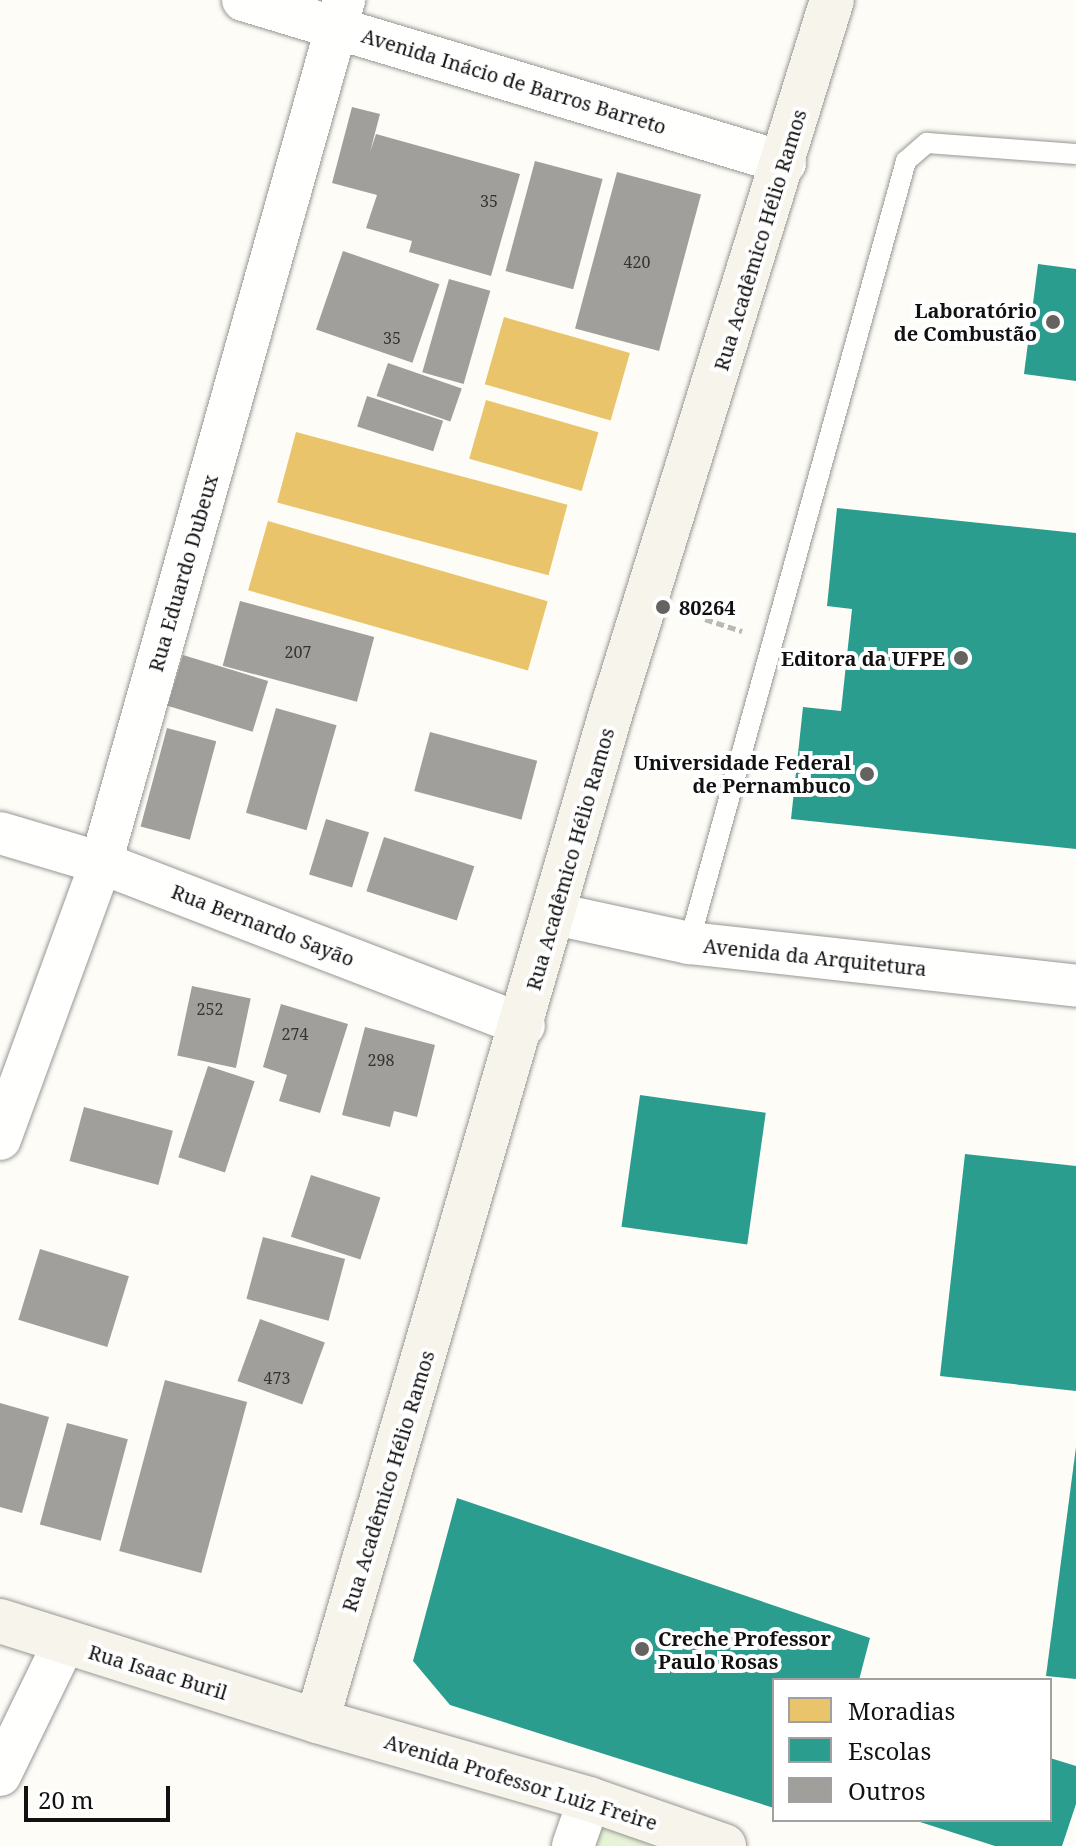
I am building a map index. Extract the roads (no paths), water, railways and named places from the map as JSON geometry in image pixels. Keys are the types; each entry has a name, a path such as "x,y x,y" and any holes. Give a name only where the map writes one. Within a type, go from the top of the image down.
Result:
{"street":[{"name":"Avenida Inácio de Barros Barreto","path":"243,0 340,13 785,163"},
{"name":"Rua Acadêmico Hélio Ramos","path":"317,1721 524,1025 612,709 785,163 832,0"},
{"name":"Rua Eduardo Dubeux","path":"0,1139 101,863 340,13"},
{"name":"Rua Bernardo Sayão","path":"0,833 101,863 524,1025"},
{"name":"Avenida da Arquitetura","path":"555,914 689,943 1076,986"},
{"name":"Rua Isaac Buril","path":"0,1621 317,1721"},
{"path":"0,1775 64,1643"},
{"name":"Avenida Professor Luiz Freire","path":"317,1721 589,1800 724,1846"},
{"path":"573,1846 589,1800"}],"lane":[{"path":"689,943 906,161 927,143 1076,154"}],"place":[{"name":"Laboratório de Combustão","path":"1053,322"},
{"name":"80264","path":"663,607"},
{"name":"Editora da UFPE","path":"961,658"},
{"name":"Universidade Federal de Pernambuco","path":"867,774"},
{"name":"Creche Professor Paulo Rosas","path":"642,1649"}]}
